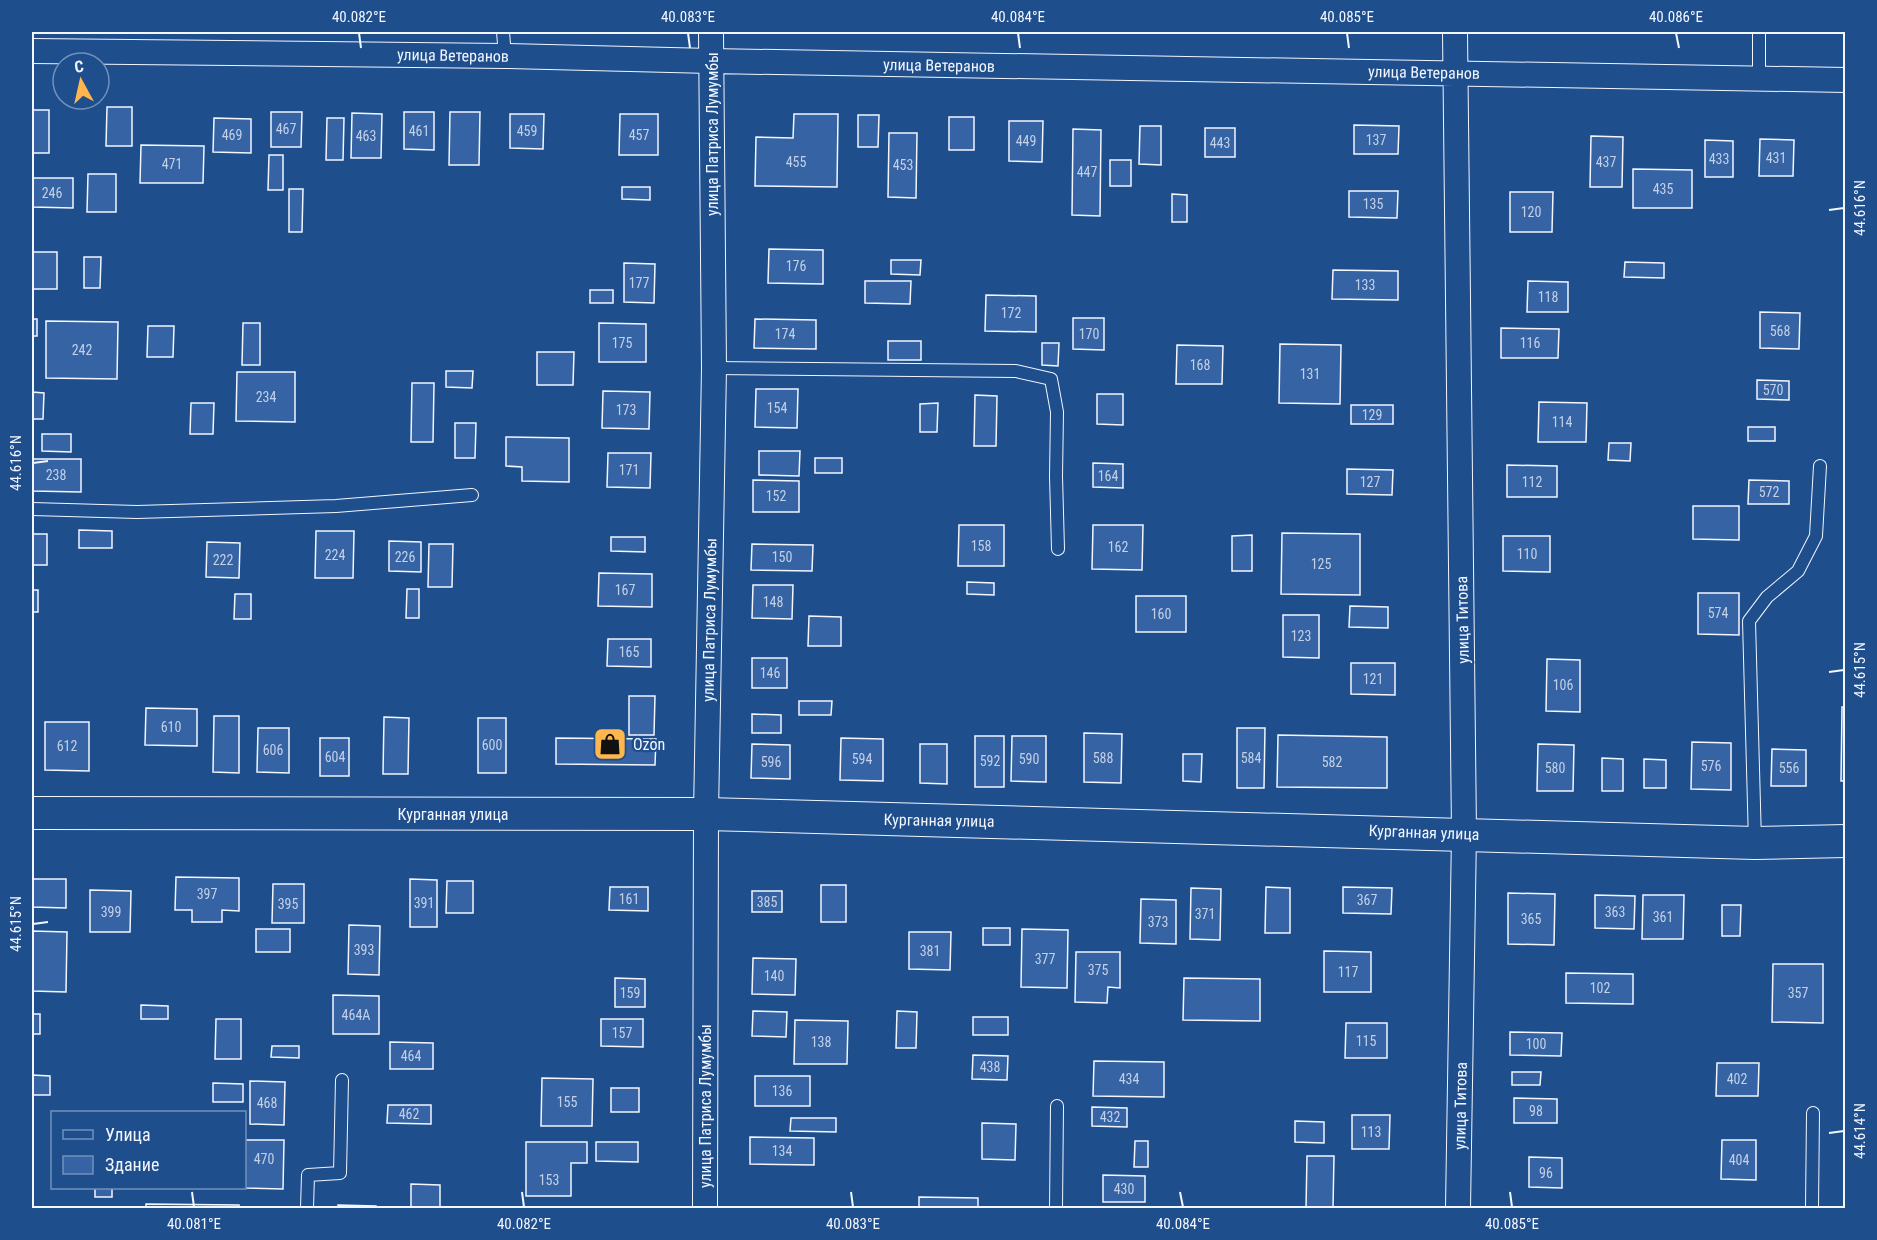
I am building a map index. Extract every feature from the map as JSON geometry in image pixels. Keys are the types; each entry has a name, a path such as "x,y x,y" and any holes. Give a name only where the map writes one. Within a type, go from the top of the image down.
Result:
{"street":[{"name":"улица Патриса Лумумбы","path":"705,1209 706,814 714,368 711,32"},
{"name":"улица Титова","path":"1455,32 1464,833 1458,1209"},
{"name":"улица Ветеранов","path":"32,51 505,56 1845,80"},
{"name":"Курганная улица","path":"32,813 706,814 1464,833 1755,843 1845,841"}],"lane":[{"path":"503,32 505,56"},
{"path":"1759,32 1759,79"},
{"path":"714,368 1016,371 1051,379 1057,412 1058,549"},
{"path":"1755,843 1749,621 1767,597 1798,571 1816,536 1820,466"},
{"path":"32,509 137,512 336,506 472,495"},
{"path":"307,1209 308,1175 340,1173 342,1080"},
{"path":"1056,1209 1057,1106"},
{"path":"1812,1209 1813,1113"}],"building":[{"path":"111,107 132,107 132,146 106,146 107,111 111,111"},
{"path":"32,110 49,110 49,153 32,153"},
{"path":"271,112 302,112 301,147 271,147"},
{"path":"404,112 434,112 434,150 404,149"},
{"path":"450,112 480,112 479,165 449,165"},
{"path":"352,113 382,114 381,158 351,158"},
{"path":"510,114 544,114 543,149 510,148"},
{"path":"620,114 658,114 658,155 619,155"},
{"path":"794,114 838,114 837,187 755,186 756,137 793,138"},
{"path":"858,115 879,115 878,147 858,147"},
{"path":"949,117 974,117 974,150 949,150"},
{"path":"214,118 251,119 251,153 213,152"},
{"path":"327,118 344,118 343,160 326,160"},
{"path":"1009,121 1043,121 1042,162 1009,161"},
{"path":"1354,125 1399,126 1398,154 1354,154"},
{"path":"1140,126 1161,126 1161,165 1139,164"},
{"path":"1205,128 1235,128 1235,157 1205,157"},
{"path":"1073,129 1101,130 1100,216 1072,215"},
{"path":"889,133 917,133 916,198 888,197"},
{"path":"1591,136 1623,137 1622,187 1590,187"},
{"path":"1760,139 1794,140 1793,176 1759,176"},
{"path":"1705,140 1733,141 1733,177 1705,177"},
{"path":"141,145 204,146 203,183 140,183"},
{"path":"269,155 283,155 283,190 268,190"},
{"path":"1110,160 1131,160 1131,186 1110,186"},
{"path":"1633,169 1692,170 1692,208 1633,208"},
{"path":"88,174 116,174 116,212 87,212"},
{"path":"32,178 73,178 73,208 32,207"},
{"path":"622,187 650,187 650,200 622,199"},
{"path":"289,189 303,189 302,232 289,232"},
{"path":"1349,191 1398,191 1397,218 1349,217"},
{"path":"1510,192 1553,192 1552,232 1510,232"},
{"path":"1172,194 1187,195 1187,222 1172,222"},
{"path":"769,249 823,250 823,284 768,283"},
{"path":"32,252 57,252 57,289 32,289"},
{"path":"84,257 101,257 100,288 84,288"},
{"path":"891,260 921,260 920,275 891,274"},
{"path":"1625,262 1664,263 1664,278 1624,277"},
{"path":"624,263 655,264 654,303 624,302"},
{"path":"1333,270 1398,271 1398,300 1332,299"},
{"path":"865,281 911,281 910,304 865,303"},
{"path":"1528,281 1568,282 1568,312 1527,312"},
{"path":"590,290 613,290 613,303 590,303"},
{"path":"986,295 1036,296 1036,332 985,331"},
{"path":"1760,312 1800,313 1799,349 1760,348"},
{"path":"1073,318 1104,318 1104,350 1073,349"},
{"path":"32,319 37,319 37,336 32,336"},
{"path":"755,319 816,320 816,349 754,348"},
{"path":"46,321 118,322 117,379 46,378"},
{"path":"243,323 260,323 260,365 242,365"},
{"path":"599,323 646,324 646,362 599,362"},
{"path":"148,326 174,326 173,357 147,357"},
{"path":"1501,328 1559,329 1558,358 1501,358"},
{"path":"888,341 921,341 921,360 888,360"},
{"path":"1042,343 1059,343 1058,366 1042,365"},
{"path":"1280,344 1341,345 1340,404 1279,403"},
{"path":"1177,345 1223,346 1222,384 1176,384"},
{"path":"537,352 574,352 573,385 537,385"},
{"path":"446,371 473,371 472,388 446,387"},
{"path":"237,372 295,372 295,422 236,421"},
{"path":"1757,380 1789,381 1789,400 1757,399"},
{"path":"412,383 434,383 433,442 411,442"},
{"path":"756,389 798,389 797,428 755,427"},
{"path":"603,391 650,392 649,429 602,428"},
{"path":"32,392 44,393 43,419 32,419"},
{"path":"1097,394 1123,394 1123,425 1097,424"},
{"path":"975,395 997,396 996,446 974,446"},
{"path":"1539,402 1587,403 1586,442 1538,442"},
{"path":"191,403 214,403 213,434 190,434"},
{"path":"938,403 937,432 920,432 920,404"},
{"path":"1351,405 1393,405 1393,424 1351,424"},
{"path":"455,423 476,423 475,458 455,458"},
{"path":"1748,427 1775,427 1775,441 1748,441"},
{"path":"42,434 71,434 71,452 42,451"},
{"path":"506,437 569,438 569,482 522,481 522,467 506,466"},
{"path":"1609,443 1631,443 1630,461 1608,460"},
{"path":"759,451 800,451 799,476 759,475"},
{"path":"608,453 651,453 650,488 607,487"},
{"path":"815,458 842,458 842,473 815,473"},
{"path":"32,459 81,459 81,492 32,491"},
{"path":"1093,463 1123,464 1123,488 1093,487"},
{"path":"1507,465 1557,466 1557,497 1507,497"},
{"path":"1347,469 1393,470 1392,495 1347,494"},
{"path":"753,480 799,481 799,512 753,512"},
{"path":"1749,480 1789,481 1789,504 1748,504"},
{"path":"1693,506 1739,506 1739,540 1693,539"},
{"path":"959,525 1004,525 1004,566 958,566"},
{"path":"1093,525 1143,525 1142,570 1092,569"},
{"path":"79,530 112,531 112,548 79,548"},
{"path":"316,531 354,531 353,578 315,578"},
{"path":"1282,533 1360,534 1360,595 1281,594"},
{"path":"32,534 47,534 47,565 32,565"},
{"path":"1252,535 1252,571 1232,571 1232,536"},
{"path":"1503,536 1550,536 1550,572 1503,571"},
{"path":"611,537 645,537 645,552 611,551"},
{"path":"389,541 421,542 421,572 389,571"},
{"path":"207,542 240,543 239,578 206,577"},
{"path":"429,544 453,544 452,587 428,587"},
{"path":"752,544 813,545 812,571 751,570"},
{"path":"599,573 652,574 652,607 598,606"},
{"path":"967,582 994,583 994,595 967,594"},
{"path":"753,585 793,585 792,619 752,618"},
{"path":"407,589 419,589 419,618 406,618"},
{"path":"32,590 38,590 38,612 32,612"},
{"path":"1698,593 1739,593 1739,635 1698,634"},
{"path":"235,594 251,594 251,619 234,619"},
{"path":"1136,596 1186,596 1186,632 1136,632"},
{"path":"1350,606 1388,607 1388,628 1349,627"},
{"path":"1283,615 1319,615 1319,658 1283,657"},
{"path":"809,616 841,617 841,646 808,646"},
{"path":"608,639 651,639 651,667 607,666"},
{"path":"752,658 787,658 787,688 752,688"},
{"path":"1547,659 1580,660 1580,712 1546,711"},
{"path":"1351,663 1395,663 1395,695 1351,694"},
{"path":"629,696 655,696 654,735 629,735"},
{"path":"799,701 832,701 831,715 799,715"},
{"path":"1842,707 1846,707 1846,781 1841,781"},
{"path":"146,708 197,709 197,746 145,745"},
{"path":"752,714 781,715 781,733 752,733"},
{"path":"214,716 239,716 239,773 213,772"},
{"path":"384,717 409,718 408,774 383,774"},
{"path":"478,718 506,718 506,773 478,773"},
{"path":"45,722 89,722 89,771 45,770"},
{"path":"258,728 289,728 289,773 257,772"},
{"path":"1237,728 1265,728 1264,788 1237,788"},
{"path":"1084,733 1122,734 1121,783 1084,782"},
{"path":"1278,735 1387,737 1387,788 1277,787"},
{"path":"975,736 1004,736 1004,787 975,787"},
{"path":"1012,736 1046,736 1046,782 1011,781"},
{"path":"320,738 349,738 349,776 320,776"},
{"path":"556,738 656,739 655,765 556,764"},
{"path":"841,738 883,739 883,781 840,780"},
{"path":"1692,742 1731,743 1731,790 1691,789"},
{"path":"752,744 790,745 790,779 751,778"},
{"path":"920,744 947,744 947,784 920,783"},
{"path":"1538,744 1574,745 1573,791 1537,791"},
{"path":"1772,749 1806,750 1806,786 1771,786"},
{"path":"1183,754 1202,754 1201,782 1183,781"},
{"path":"1602,758 1623,759 1623,791 1602,791"},
{"path":"1644,759 1666,760 1666,788 1644,788"},
{"path":"176,877 239,878 239,911 222,910 222,922 192,922 192,910 175,910"},
{"path":"32,879 66,879 66,908 32,907"},
{"path":"410,879 437,880 437,927 410,927"},
{"path":"447,881 473,881 473,913 446,913"},
{"path":"273,884 304,884 304,923 272,923"},
{"path":"821,885 846,885 846,922 821,922"},
{"path":"610,887 648,887 648,911 609,910"},
{"path":"1266,887 1290,888 1290,933 1265,933"},
{"path":"1343,887 1392,888 1391,914 1343,913"},
{"path":"1191,888 1221,889 1220,940 1190,939"},
{"path":"90,890 131,891 130,932 90,932"},
{"path":"752,891 782,891 782,912 752,912"},
{"path":"1508,893 1555,894 1554,945 1508,944"},
{"path":"1595,895 1635,896 1634,929 1595,928"},
{"path":"1643,895 1684,895 1683,939 1642,939"},
{"path":"1141,899 1176,900 1176,944 1140,943"},
{"path":"1722,905 1741,905 1740,936 1722,936"},
{"path":"349,925 380,926 379,975 348,974"},
{"path":"983,928 1010,928 1010,945 983,945"},
{"path":"256,929 290,929 290,952 256,952"},
{"path":"1022,929 1068,930 1067,988 1021,987"},
{"path":"32,931 67,932 66,992 32,991"},
{"path":"909,932 951,932 950,970 909,969"},
{"path":"1324,951 1371,952 1371,992 1324,992"},
{"path":"1076,952 1120,952 1120,988 1108,987 1107,1003 1075,1002"},
{"path":"753,958 796,959 795,995 752,994"},
{"path":"1773,964 1823,964 1823,1023 1772,1022"},
{"path":"1566,973 1633,974 1633,1004 1566,1003"},
{"path":"615,978 645,979 645,1007 615,1007"},
{"path":"1184,978 1260,979 1260,1021 1183,1020"},
{"path":"333,995 379,996 379,1034 333,1034"},
{"path":"141,1005 168,1006 168,1019 141,1019"},
{"path":"753,1011 787,1012 786,1037 752,1036"},
{"path":"897,1011 917,1012 916,1048 896,1048"},
{"path":"32,1014 40,1014 40,1034 32,1034"},
{"path":"973,1017 1008,1017 1008,1035 973,1035"},
{"path":"216,1019 241,1019 241,1059 215,1059"},
{"path":"601,1019 643,1019 643,1047 601,1046"},
{"path":"795,1020 848,1021 847,1064 794,1064"},
{"path":"1346,1023 1387,1023 1387,1058 1345,1058"},
{"path":"1510,1032 1562,1033 1561,1056 1510,1055"},
{"path":"390,1042 433,1043 433,1069 390,1069"},
{"path":"272,1046 299,1046 299,1058 271,1057"},
{"path":"973,1055 1008,1056 1007,1080 972,1079"},
{"path":"1094,1061 1164,1062 1164,1097 1093,1096"},
{"path":"1717,1063 1759,1063 1758,1096 1716,1096"},
{"path":"1512,1072 1541,1072 1540,1085 1512,1085"},
{"path":"32,1075 50,1076 50,1095 32,1095"},
{"path":"755,1076 810,1076 810,1106 755,1106"},
{"path":"542,1078 593,1079 592,1126 541,1126"},
{"path":"250,1081 285,1082 284,1125 250,1124"},
{"path":"213,1083 243,1084 243,1102 213,1102"},
{"path":"611,1088 639,1088 639,1112 611,1112"},
{"path":"1514,1098 1557,1099 1557,1123 1514,1123"},
{"path":"388,1105 431,1105 431,1124 387,1123"},
{"path":"1092,1107 1127,1108 1127,1127 1092,1126"},
{"path":"1352,1115 1390,1115 1389,1149 1352,1149"},
{"path":"791,1118 836,1118 836,1132 790,1131"},
{"path":"1295,1121 1324,1122 1324,1143 1295,1142"},
{"path":"982,1123 1016,1124 1015,1160 982,1159"},
{"path":"750,1137 814,1138 814,1165 750,1164"},
{"path":"246,1140 284,1140 283,1189 246,1188"},
{"path":"1722,1140 1756,1140 1756,1180 1721,1179"},
{"path":"1135,1141 1148,1141 1148,1167 1134,1167"},
{"path":"526,1142 587,1142 587,1163 571,1163 571,1196 526,1196"},
{"path":"596,1142 638,1142 638,1162 596,1161"},
{"path":"1307,1156 1334,1156 1333,1208 1306,1208"},
{"path":"1529,1157 1562,1158 1562,1188 1529,1187"},
{"path":"1103,1175 1145,1176 1145,1202 1103,1202"},
{"path":"411,1184 440,1185 440,1208 411,1208"},
{"path":"95,1189 112,1189 112,1197 95,1197"},
{"path":"919,1197 978,1198 978,1208 919,1208"},
{"path":"146,1204 239,1205 239,1208 146,1208"},
{"path":"338,1205 376,1206 376,1208 338,1208"}],"place":[{"name":"Ozon","path":"610,744"}]}
